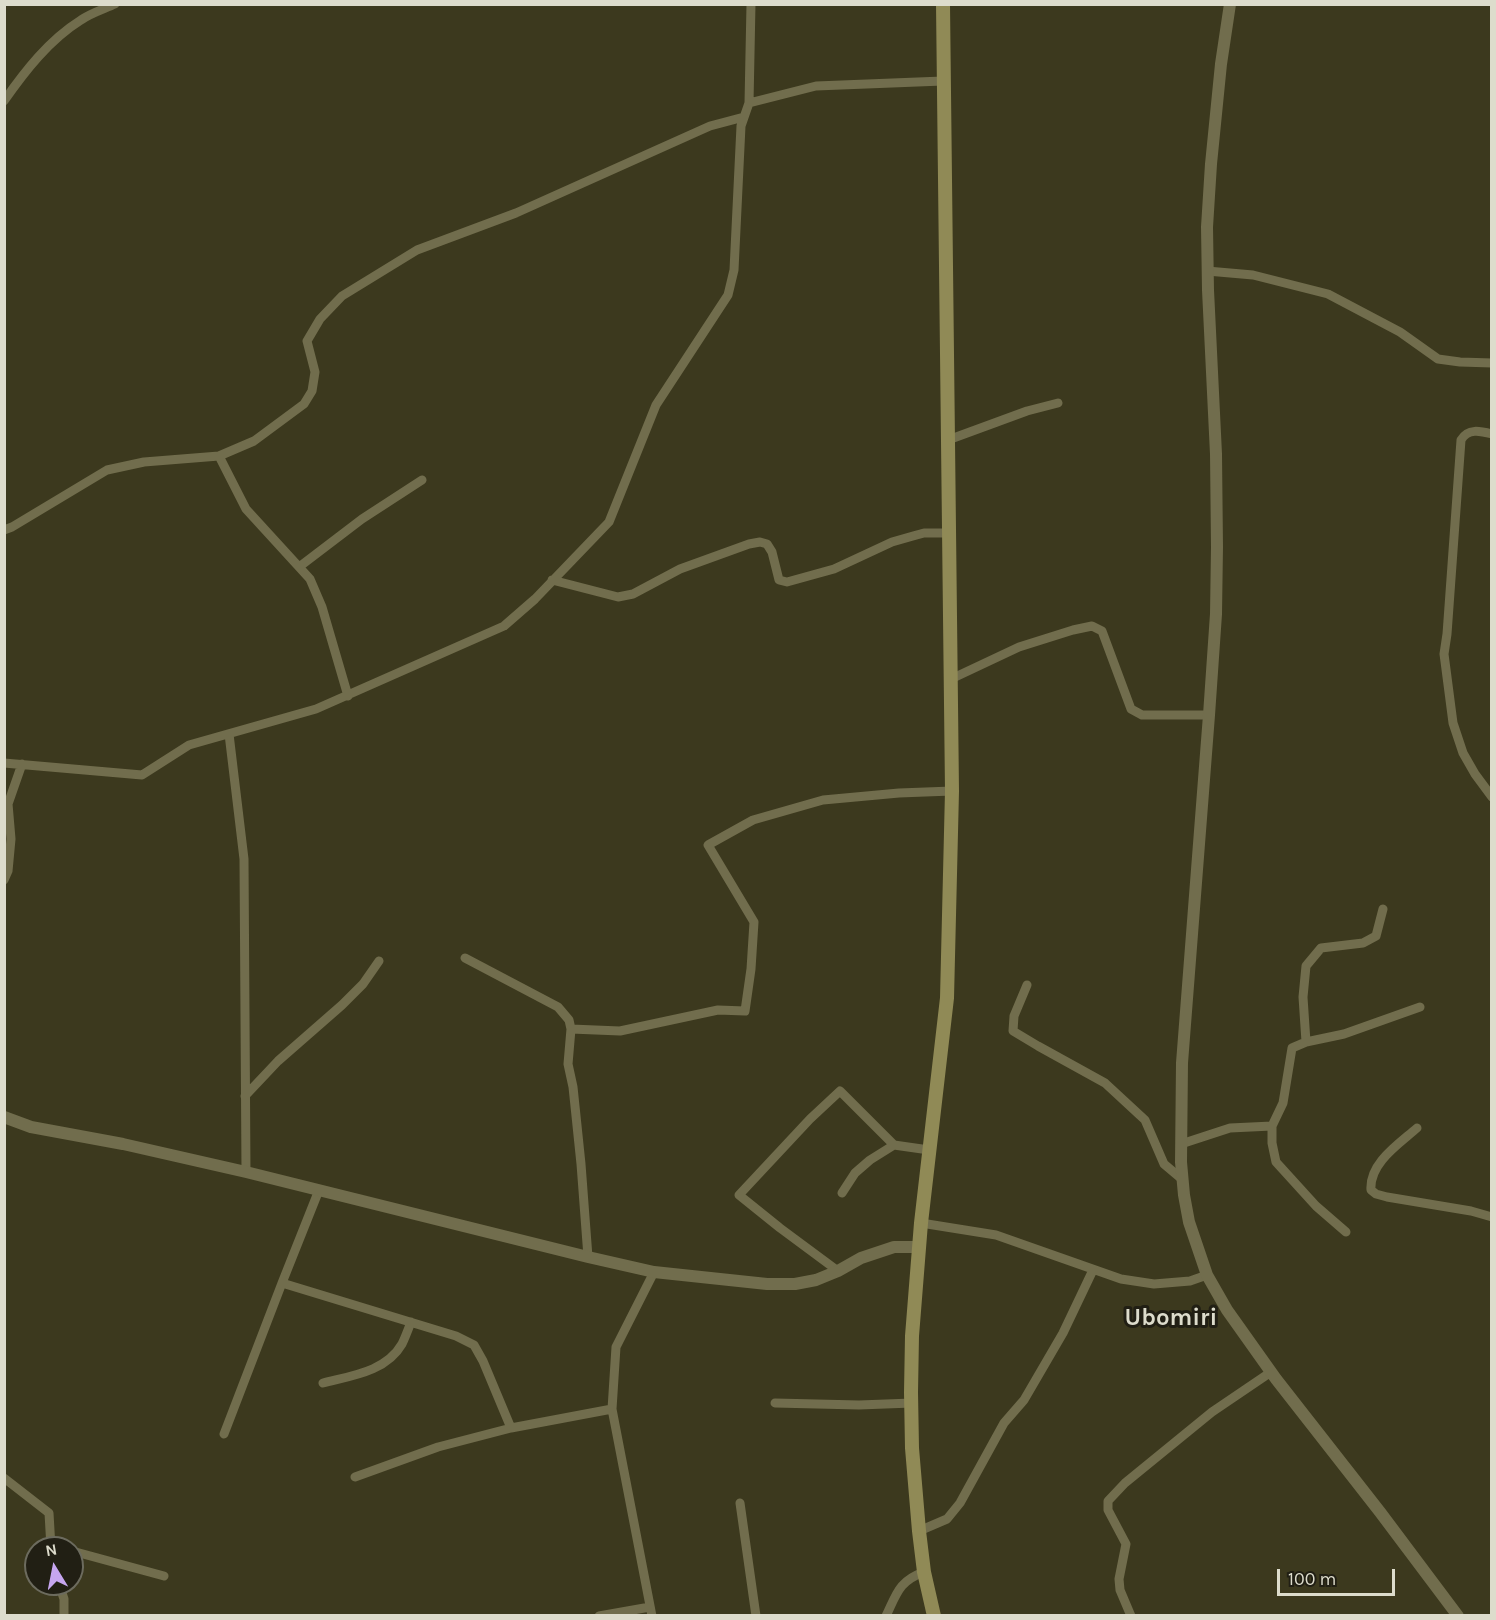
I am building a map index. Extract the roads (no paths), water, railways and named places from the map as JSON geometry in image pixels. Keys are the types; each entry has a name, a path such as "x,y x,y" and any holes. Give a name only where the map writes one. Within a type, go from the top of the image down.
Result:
{"main road":[{"path":"934,1616 924,1572 912,1448 912,1336 921,1223 947,998 952,791 943,4"}],"street":[{"path":"4,101 23,74 62,33 83,18 115,4"},
{"path":"4,763 142,775 189,745 316,709 348,696 504,626 535,599 609,522 656,405 728,295 734,270 741,126 749,103 752,4"},
{"path":"1230,4 1221,64 1207,226 1216,454 1216,614 1182,1063 1183,1180 1189,1222 1207,1275 1227,1310 1271,1372 1458,1616"},
{"path":"749,103 816,87 943,81"},
{"path":"4,530 107,470 144,462 219,456 254,441 304,404 312,391 315,372 307,341 320,319 342,296 417,250 516,213 711,126 744,117"},
{"path":"1207,271 1253,275 1328,294 1400,332 1438,359 1491,363"},
{"path":"948,440 1028,411 1058,403"},
{"path":"1491,434 1470,431 1461,440 1444,654 1453,723 1463,753 1491,797"},
{"path":"219,456 246,509 310,579 322,607 348,696"},
{"path":"299,567 362,519 422,480"},
{"path":"552,580 625,597 680,569 760,542 767,544 772,552 779,580 787,582 828,571 913,536 924,533 949,533"},
{"path":"951,680 1018,647 1092,626 1102,631 1131,709 1142,715 1209,715"},
{"path":"229,734 244,859 246,1172"},
{"path":"4,880 8,871 11,839 8,804 22,764"},
{"path":"571,1029 620,1031 718,1010 746,1011 754,922 708,845 753,820 823,800 952,791"},
{"path":"1306,1042 1303,997 1306,966 1321,948 1363,943 1377,936 1383,909"},
{"path":"465,958 558,1007 569,1020 571,1029 568,1064 574,1098 588,1257"},
{"path":"245,1096 278,1060 363,984 379,961"},
{"path":"1028,985 1014,1016 1013,1030 1105,1083 1145,1120 1164,1164 1183,1180"},
{"path":"1346,1232 1316,1206 1276,1162 1272,1143 1272,1125 1283,1103 1292,1048 1306,1042 1344,1034 1420,1007"},
{"path":"838,1270 780,1228 740,1195 810,1119 840,1091 894,1145 929,1150"},
{"path":"4,1118 31,1127 123,1144 246,1172 654,1272 767,1284 795,1284 816,1280 861,1258 894,1247 919,1247"},
{"path":"1181,1144 1230,1128 1272,1125"},
{"path":"1417,1128 1386,1155 1373,1174 1371,1190 1387,1197 1471,1211 1491,1217"},
{"path":"842,1193 855,1173 870,1160 894,1145"},
{"path":"224,1434 320,1190"},
{"path":"921,1223 996,1235 1121,1279 1154,1284 1190,1281 1207,1275"},
{"path":"919,1530 947,1519 960,1503 1004,1423 1024,1400 1064,1333 1093,1270"},
{"path":"599,1616 651,1611 612,1409 616,1347 654,1272"},
{"path":"282,1283 456,1336 474,1345 511,1428"},
{"path":"323,1383 358,1375 378,1367 392,1357 401,1346 411,1322"},
{"path":"1131,1616 1120,1590 1119,1579 1126,1544 1108,1510 1108,1501 1125,1483 1212,1412 1271,1372"},
{"path":"775,1403 859,1405 912,1403"},
{"path":"355,1477 438,1447 511,1428 612,1409"},
{"path":"4,1478 49,1513 50,1536"},
{"path":"740,1503 756,1616"},
{"path":"84,1554 164,1576"},
{"path":"886,1616 898,1590 911,1576 924,1572"},
{"path":"63,1596 64,1616"}],"district":[{"name":"Ubomiri","path":"1171,1318"}]}
